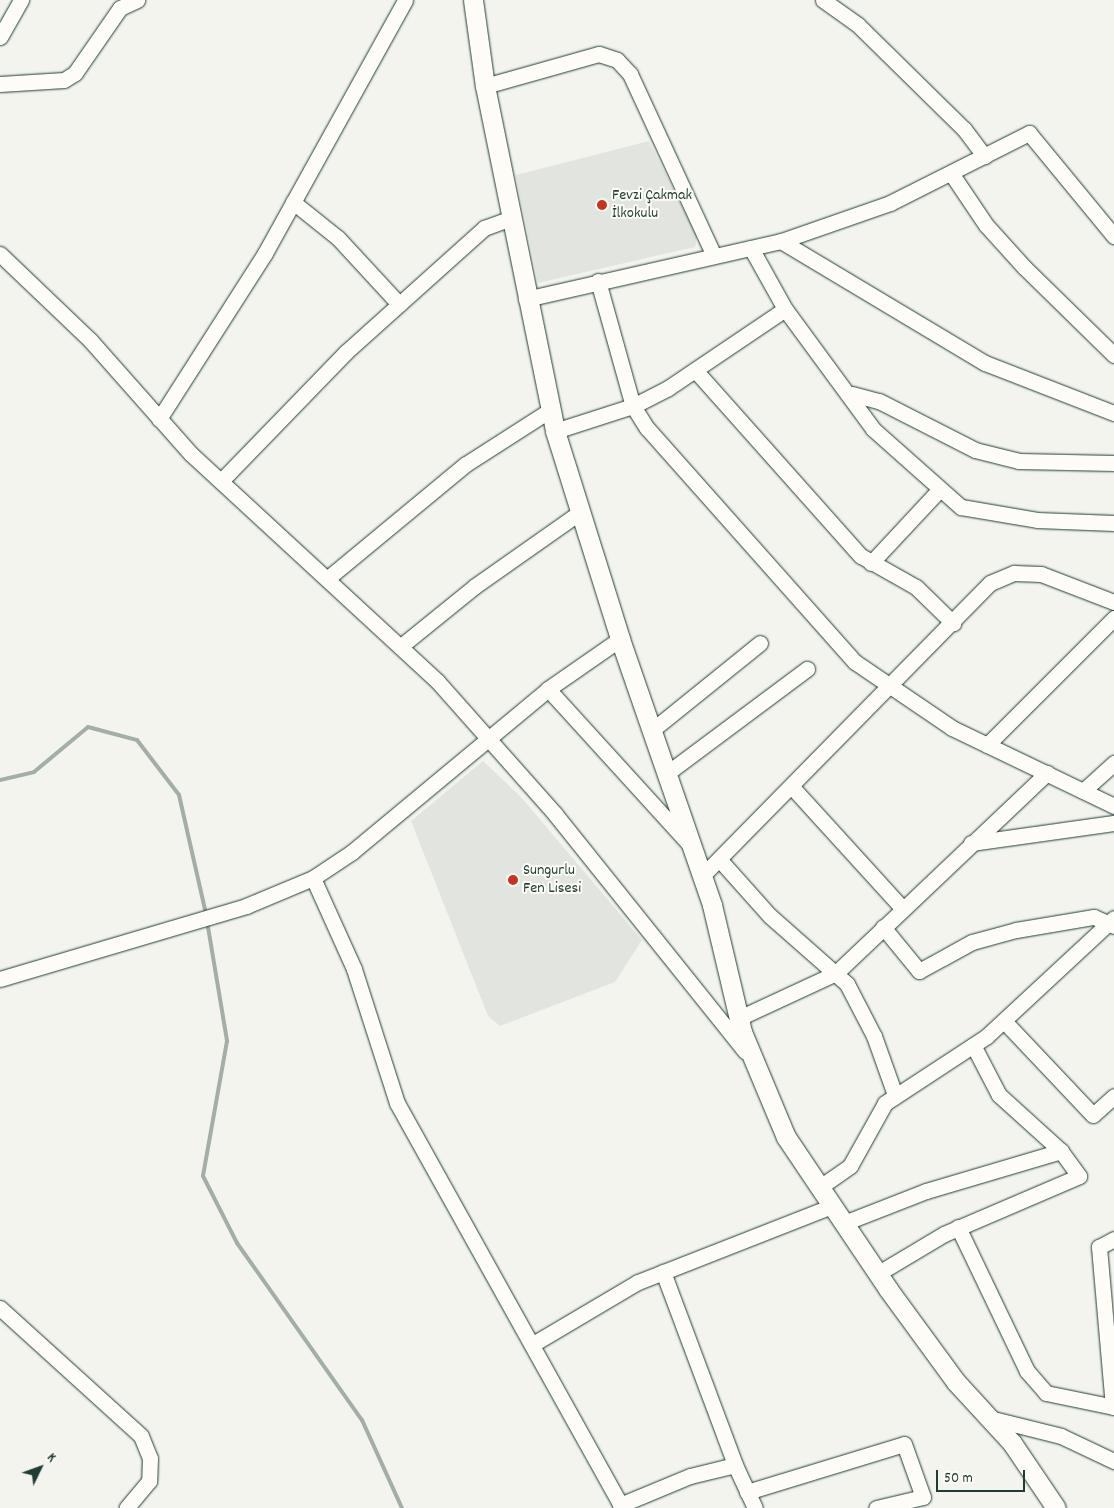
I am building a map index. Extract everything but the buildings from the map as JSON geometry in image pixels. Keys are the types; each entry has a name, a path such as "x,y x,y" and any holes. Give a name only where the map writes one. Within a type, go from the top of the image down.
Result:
{"main road":[{"path":"473,4 485,86 512,218 526,299 555,431 579,513 620,639 701,877 739,1018 758,1068 786,1137 832,1206 878,1274 956,1382 989,1418 1054,1508"}],"street":[{"path":"0,37 21,0"},
{"path":"0,84 64,80 74,73 120,8 137,0"},
{"path":"159,419 293,202 405,0"},
{"path":"823,0 858,25 964,129 984,156"},
{"path":"485,86 598,54 617,60 630,74 714,256"},
{"path":"526,299 598,281 781,241 890,203 1030,133 1114,236"},
{"path":"951,173 986,225 1024,268 1114,355"},
{"path":"293,202 338,238 399,304"},
{"path":"221,481 346,352 399,304 484,228 512,218"},
{"path":"781,241 985,363 1114,413"},
{"path":"751,248 785,309 852,394 873,429 961,507 1037,520 1114,522"},
{"path":"0,254 90,340 159,419 221,481 401,646 488,736 758,1068"},
{"path":"598,281 633,406 660,443 848,654 891,687 952,728 1114,806"},
{"path":"555,431 633,406 695,370 785,309"},
{"path":"695,370 842,537 871,563 916,587 953,623"},
{"path":"852,394 879,401 937,434 984,452 1019,461 1114,463"},
{"path":"328,578 466,464 550,410"},
{"path":"871,563 940,490"},
{"path":"401,646 475,586 579,513"},
{"path":"701,877 891,687 990,583 1014,573 1052,576 1114,602"},
{"path":"987,744 1114,618"},
{"path":"0,979 203,916 246,906 313,878 352,852 488,736 548,689 620,639"},
{"path":"651,731 760,643"},
{"path":"666,774 807,669"},
{"path":"548,689 691,847"},
{"path":"1083,791 1114,763"},
{"path":"739,1018 836,973 971,842 1047,773"},
{"path":"792,787 902,908"},
{"path":"971,842 1114,823"},
{"path":"720,859 770,916 836,973 860,1003 895,1095"},
{"path":"313,878 354,969 397,1104 533,1344 621,1506 690,1476 735,1464"},
{"path":"883,926 919,971 972,942 1016,930 1094,917 1112,922"},
{"path":"820,1188 850,1166 867,1128 895,1095 973,1045 1004,1021 1112,922"},
{"path":"1004,1021 1093,1115 1114,1096"},
{"path":"878,1274 958,1228 1079,1176 1062,1151 1006,1104 973,1045"},
{"path":"844,1223 926,1191 1062,1151"},
{"path":"533,1344 601,1300 663,1272 832,1206"},
{"path":"958,1228 1027,1371 1046,1393 1113,1407 1099,1247 1114,1239"},
{"path":"663,1272 735,1464 755,1508"},
{"path":"0,1308 141,1436 150,1458 149,1481 126,1508"},
{"path":"989,1418 1061,1436 1114,1461"},
{"path":"747,1492 904,1444 923,1497 876,1508"}],"shaded area":[{"name":"Fevzi Çakmak İlkokulu","path":"649,141 697,236 695,247 538,283 516,175"},
{"name":"Sungurlu Fen Lisesi","path":"483,761 521,797 642,940 615,982 500,1026 488,1016 411,821"}],"waterway":[{"path":"0,780 34,772 88,727 137,740 179,795 206,914"},
{"path":"207,921 227,1041 203,1176 237,1243 362,1420 402,1508"}],"place":[{"name":"Fevzi Çakmak İlkokulu","path":"602,205"},
{"name":"Sungurlu Fen Lisesi","path":"513,880"}]}
